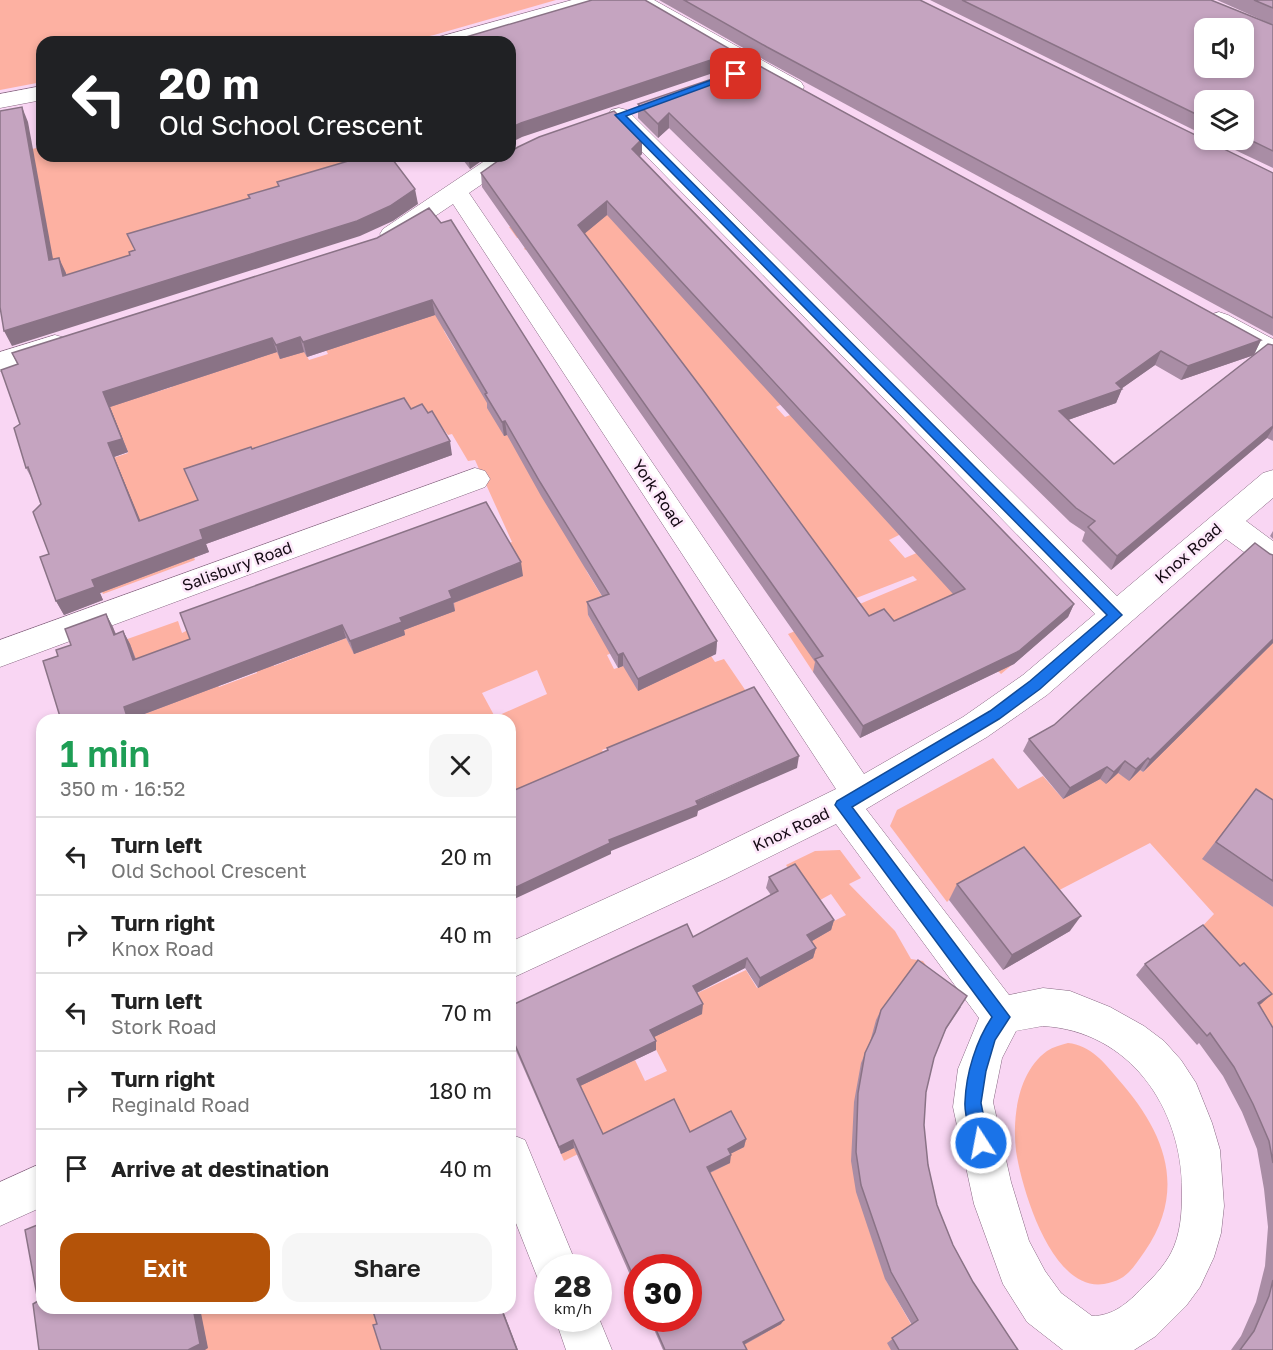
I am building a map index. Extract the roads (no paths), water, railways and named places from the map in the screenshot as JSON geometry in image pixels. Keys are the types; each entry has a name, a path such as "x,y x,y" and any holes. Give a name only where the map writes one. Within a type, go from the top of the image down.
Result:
{"street":[{"path":"468,36 595,0"},
{"path":"639,0 814,99"},
{"path":"726,78 757,68"},
{"path":"0,101 36,94"},
{"path":"619,115 1116,615"},
{"path":"370,244 403,228 499,162"},
{"name":"York Road","path":"456,191 850,800 1002,1017"},
{"path":"1195,308 1273,351"},
{"path":"0,362 80,336"},
{"name":"Salisbury Road","path":"0,654 475,479"},
{"name":"Knox Road","path":"516,958 850,800 994,715 1035,685 1273,481"},
{"path":"1225,522 1273,557"},
{"path":"1044,1006 1069,1008 1100,1022 1127,1037 1151,1055 1170,1078 1187,1109 1202,1158 1204,1210 1192,1257 1172,1290 1138,1323 1118,1335 1094,1339 1082,1337 1074,1332 1040,1304 1013,1257 982,1152 973,1103 978,1071 988,1036 1002,1017 1020,1008 1044,1006"},
{"path":"516,1170 550,1254"},
{"path":"0,1205 36,1187"},
{"path":"583,1332 590,1350"}]}
